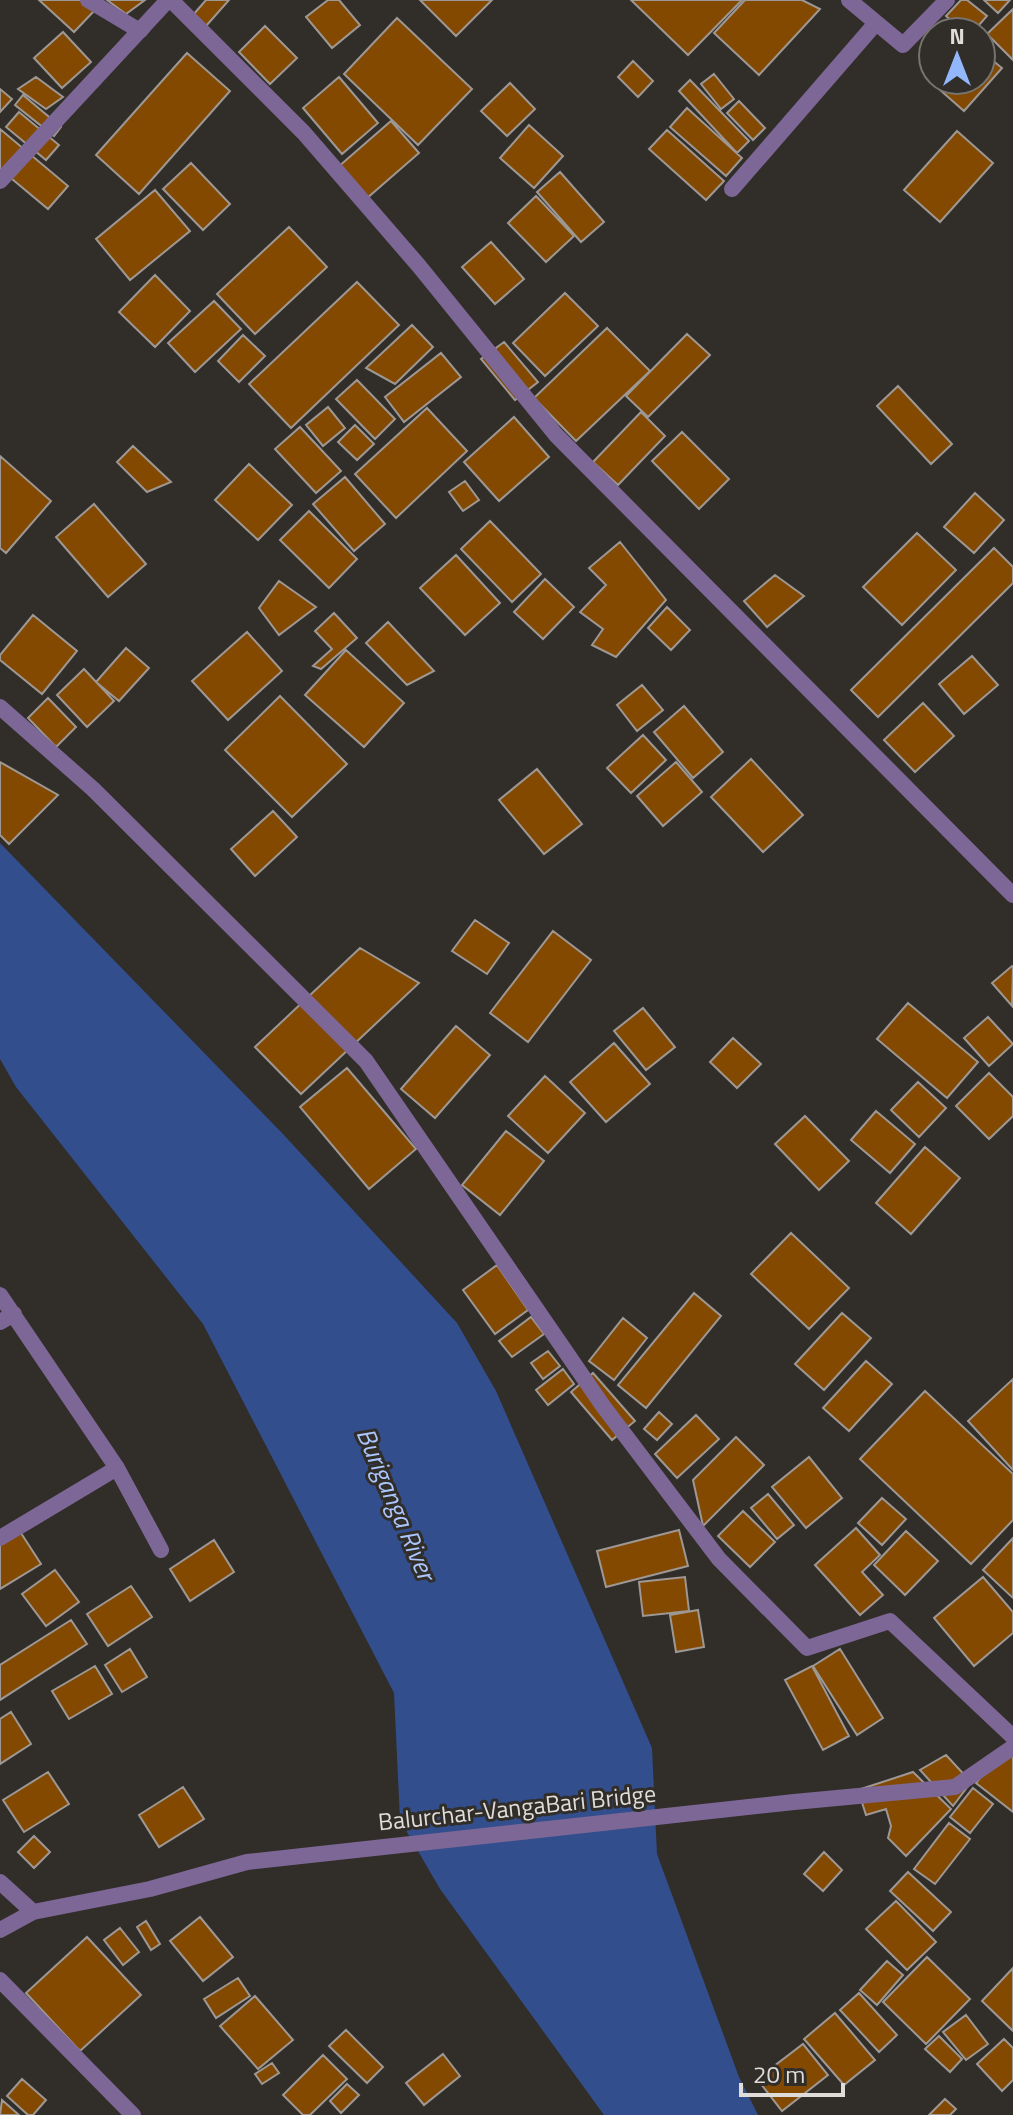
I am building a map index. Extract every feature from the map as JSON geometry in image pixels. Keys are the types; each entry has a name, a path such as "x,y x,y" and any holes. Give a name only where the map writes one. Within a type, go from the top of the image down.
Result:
{"street":[{"path":"88,0 140,31"},
{"path":"0,181 169,0 304,133 419,266 556,435 1011,889"},
{"path":"849,0 903,45 947,0"},
{"path":"732,189 876,23"},
{"path":"0,707 93,789 366,1061 613,1418 719,1559 807,1648 890,1621 1013,1737"},
{"path":"0,1295 7,1318 117,1468 161,1550"},
{"path":"0,1538 117,1468"},
{"name":"Balurchar-VangaBari Bridge","path":"0,1930 33,1912 150,1889 247,1862 955,1787 1013,1747"},
{"path":"0,1882 33,1912"},
{"path":"0,1980 133,2115"}],"water":[{"name":"Buriganga River","path":"0,843 283,1134 457,1323 496,1391 652,1748 657,1854 739,2077 758,2115 604,2115 440,1889 400,1820 394,1693 203,1324 16,1087 0,1059"}],"building":[{"path":"39,0 84,0 95,10 74,32"},
{"path":"107,0 145,0 126,14"},
{"path":"206,0 229,0 206,26 193,15"},
{"path":"328,0 339,0 360,25 332,48 306,17"},
{"path":"420,0 492,0 456,36"},
{"path":"631,0 742,0 688,55"},
{"path":"745,0 802,0 820,9 759,75 714,33"},
{"path":"961,0 967,0 987,16 946,16"},
{"path":"984,0 1010,0 998,13"},
{"path":"1013,9 1013,60 997,44 997,24"},
{"path":"397,18 472,89 418,145 344,74"},
{"path":"265,26 297,58 270,84 239,52"},
{"path":"63,32 91,62 62,88 34,58"},
{"path":"187,53 230,91 139,194 96,155"},
{"path":"633,61 653,81 638,97 618,77"},
{"path":"714,74 734,99 721,109 701,84"},
{"path":"36,77 63,97 46,109 18,89"},
{"path":"339,77 378,123 342,154 303,108"},
{"path":"690,80 749,141 737,153 679,91"},
{"path":"510,83 535,109 507,136 481,111"},
{"path":"0,89 12,99 0,112"},
{"path":"23,95 61,127 54,136 15,105"},
{"path":"947,96 977,96 964,111"},
{"path":"739,101 765,128 753,140 727,113"},
{"path":"687,108 742,158 726,176 670,127"},
{"path":"19,112 59,145 46,160 6,127"},
{"path":"391,121 419,153 366,199 338,167"},
{"path":"529,125 563,156 534,188 500,158"},
{"path":"0,129 68,186 48,209 0,169"},
{"path":"667,130 724,181 706,200 649,149"},
{"path":"957,131 993,163 940,222 904,190"},
{"path":"191,163 230,204 203,230 163,189"},
{"path":"560,172 604,222 581,242 537,192"},
{"path":"155,190 190,231 130,280 96,239"},
{"path":"536,196 574,236 546,262 508,223"},
{"path":"289,227 327,267 255,334 217,294"},
{"path":"491,242 524,279 495,304 462,267"},
{"path":"155,275 190,311 155,347 119,312"},
{"path":"357,282 399,325 291,428 249,384"},
{"path":"565,293 598,326 545,376 513,343"},
{"path":"214,301 241,329 195,372 168,343"},
{"path":"412,325 433,347 395,384 366,368"},
{"path":"607,328 650,371 576,441 534,398"},
{"path":"687,334 710,355 648,417 626,396"},
{"path":"243,335 265,356 239,382 218,361"},
{"path":"504,342 538,382 515,400 481,359"},
{"path":"441,353 461,377 404,422 385,397"},
{"path":"357,380 395,419 375,439 336,399"},
{"path":"898,386 952,444 931,464 877,406"},
{"path":"328,407 345,428 323,446 306,425"},
{"path":"427,408 467,451 396,518 355,474"},
{"path":"641,412 665,436 618,485 593,462"},
{"path":"514,417 549,457 499,501 464,462"},
{"path":"355,425 374,444 357,460 338,442"},
{"path":"300,427 341,471 316,493 275,449"},
{"path":"682,432 729,479 699,509 652,461"},
{"path":"133,446 171,482 147,492 117,462"},
{"path":"0,456 51,501 6,553 0,548"},
{"path":"249,464 292,505 258,540 215,500"},
{"path":"345,477 385,524 354,551 313,504"},
{"path":"465,481 479,500 463,511 449,492"},
{"path":"975,493 1004,520 974,553 944,527"},
{"path":"94,504 146,564 108,597 56,537"},
{"path":"309,511 357,559 329,588 280,540"},
{"path":"490,521 541,574 512,602 461,549"},
{"path":"917,533 956,570 902,625 863,587"},
{"path":"620,542 666,600 616,657 592,645 603,629 580,612 606,585 589,568"},
{"path":"994,548 1013,567 1013,583 878,717 851,690"},
{"path":"456,555 500,603 465,635 420,588"},
{"path":"775,575 804,596 767,627 744,601"},
{"path":"545,579 574,607 543,639 514,612"},
{"path":"279,581 316,607 279,635 259,608"},
{"path":"667,607 690,630 671,650 648,628"},
{"path":"334,613 357,638 321,669 313,666 332,649 315,631"},
{"path":"33,615 77,651 42,694 0,660 0,655"},
{"path":"388,622 434,671 407,685 366,643"},
{"path":"247,632 282,671 228,720 192,681"},
{"path":"126,648 149,668 119,701 96,682"},
{"path":"346,650 404,703 364,747 305,695"},
{"path":"972,656 998,685 964,714 939,684"},
{"path":"84,669 114,701 87,727 57,695"},
{"path":"642,685 663,710 637,731 617,705"},
{"path":"280,696 347,764 292,817 225,750"},
{"path":"48,698 76,727 56,747 28,718"},
{"path":"923,703 954,736 915,772 884,740"},
{"path":"684,706 723,752 693,778 654,732"},
{"path":"643,735 666,760 631,793 607,768"},
{"path":"751,759 803,815 763,852 711,797"},
{"path":"0,762 58,795 9,844 0,835"},
{"path":"676,762 702,792 663,826 637,796"},
{"path":"537,769 582,824 544,854 499,800"},
{"path":"273,811 297,837 255,876 231,849"},
{"path":"475,920 509,943 487,974 452,951"},
{"path":"553,931 591,960 528,1042 490,1013"},
{"path":"360,948 419,983 301,1094 255,1047"},
{"path":"1013,967 1012,1006 992,983"},
{"path":"908,1003 978,1062 947,1098 877,1039"},
{"path":"643,1008 675,1047 646,1070 614,1031"},
{"path":"988,1017 1013,1044 989,1066 964,1038"},
{"path":"456,1026 490,1055 435,1118 401,1089"},
{"path":"733,1038 761,1064 737,1088 710,1062"},
{"path":"614,1043 650,1084 606,1122 570,1082"},
{"path":"347,1068 416,1149 369,1189 300,1107"},
{"path":"989,1073 1013,1097 1013,1116 989,1139 956,1106"},
{"path":"545,1076 585,1113 548,1153 508,1116"},
{"path":"918,1082 946,1108 919,1137 891,1110"},
{"path":"876,1111 915,1144 890,1173 851,1140"},
{"path":"805,1116 849,1161 819,1190 775,1144"},
{"path":"506,1131 544,1161 500,1215 462,1185"},
{"path":"925,1147 960,1178 911,1234 876,1203"},
{"path":"791,1233 849,1288 809,1329 751,1274"},
{"path":"497,1265 528,1310 495,1334 463,1290"},
{"path":"694,1293 721,1316 646,1408 618,1385"},
{"path":"842,1313 871,1338 824,1390 795,1364"},
{"path":"531,1317 544,1334 512,1357 499,1341"},
{"path":"623,1318 647,1338 614,1380 589,1361"},
{"path":"548,1351 560,1366 543,1379 531,1363"},
{"path":"866,1361 892,1384 849,1431 823,1408"},
{"path":"563,1369 574,1384 548,1405 536,1390"},
{"path":"593,1373 635,1421 612,1440 571,1392"},
{"path":"1013,1379 1013,1470 968,1421"},
{"path":"925,1391 1013,1474 1013,1520 971,1564 860,1459"},
{"path":"659,1412 672,1424 657,1440 644,1429"},
{"path":"696,1415 719,1439 677,1478 655,1454"},
{"path":"736,1437 764,1465 703,1526 693,1480"},
{"path":"809,1457 842,1498 806,1528 772,1487"},
{"path":"768,1494 794,1525 777,1539 751,1508"},
{"path":"882,1498 906,1519 882,1545 858,1523"},
{"path":"743,1511 775,1542 750,1567 718,1536"},
{"path":"856,1528 880,1555 862,1572 883,1595 860,1615 815,1565"},
{"path":"19,1530 41,1564 0,1589 0,1542"},
{"path":"679,1530 688,1566 606,1587 597,1551"},
{"path":"906,1531 938,1561 905,1595 874,1565"},
{"path":"1013,1538 1013,1598 983,1570"},
{"path":"214,1540 234,1572 190,1601 170,1569"},
{"path":"55,1570 79,1602 46,1626 22,1594"},
{"path":"685,1577 689,1611 643,1616 639,1582"},
{"path":"983,1577 1013,1612 1013,1633 974,1666 934,1618"},
{"path":"131,1586 152,1617 108,1646 87,1614"},
{"path":"698,1610 704,1647 676,1652 670,1615"},
{"path":"71,1620 87,1644 0,1700 0,1665"},
{"path":"130,1649 147,1677 122,1692 105,1665"},
{"path":"840,1649 883,1718 857,1735 813,1666"},
{"path":"95,1666 112,1694 69,1719 52,1691"},
{"path":"812,1666 849,1736 823,1750 785,1680"},
{"path":"11,1712 31,1744 0,1764 0,1719"},
{"path":"1013,1737 1013,1812 976,1783"},
{"path":"946,1755 971,1782 953,1806 920,1770"},
{"path":"48,1772 69,1804 24,1832 3,1800"},
{"path":"913,1772 951,1809 906,1856 888,1838 891,1826 886,1809 866,1815 858,1790"},
{"path":"183,1787 204,1819 159,1847 139,1815"},
{"path":"973,1788 993,1804 970,1833 950,1817"},
{"path":"949,1823 970,1839 935,1884 914,1869"},
{"path":"34,1836 50,1852 34,1868 18,1852"},
{"path":"824,1852 842,1870 823,1891 804,1874"},
{"path":"908,1872 951,1912 933,1931 890,1891"},
{"path":"896,1901 936,1942 907,1970 866,1929"},
{"path":"200,1917 233,1957 203,1981 170,1941"},
{"path":"146,1921 160,1944 151,1950 137,1927"},
{"path":"120,1928 139,1952 123,1965 104,1940"},
{"path":"87,1937 141,1995 80,2051 26,1993"},
{"path":"927,1957 970,1999 926,2044 883,2002"},
{"path":"887,1961 903,1975 877,2005 860,1990"},
{"path":"1013,1968 1013,2031 982,2001"},
{"path":"238,1978 250,1996 216,2018 204,1999"},
{"path":"859,1993 897,2035 879,2052 840,2010"},
{"path":"255,1996 293,2040 258,2069 220,2026"},
{"path":"835,2013 875,2060 844,2085 804,2039"},
{"path":"966,2015 988,2044 966,2060 943,2032"},
{"path":"346,2030 383,2067 367,2083 329,2046"},
{"path":"939,2036 962,2059 950,2072 925,2049"},
{"path":"1004,2039 1013,2048 1013,2080 1002,2091 977,2064"},
{"path":"803,2044 828,2075 782,2111 757,2079"},
{"path":"443,2054 460,2076 424,2105 406,2083"},
{"path":"323,2055 347,2079 310,2115 303,2115 283,2095"},
{"path":"272,2063 279,2073 262,2084 255,2074"},
{"path":"22,2079 46,2100 33,2115 28,2115 7,2096"},
{"path":"347,2084 359,2095 341,2113 330,2101"},
{"path":"945,2099 956,2109 950,2115 929,2115"},
{"path":"2,2100 19,2115 0,2115"}]}
